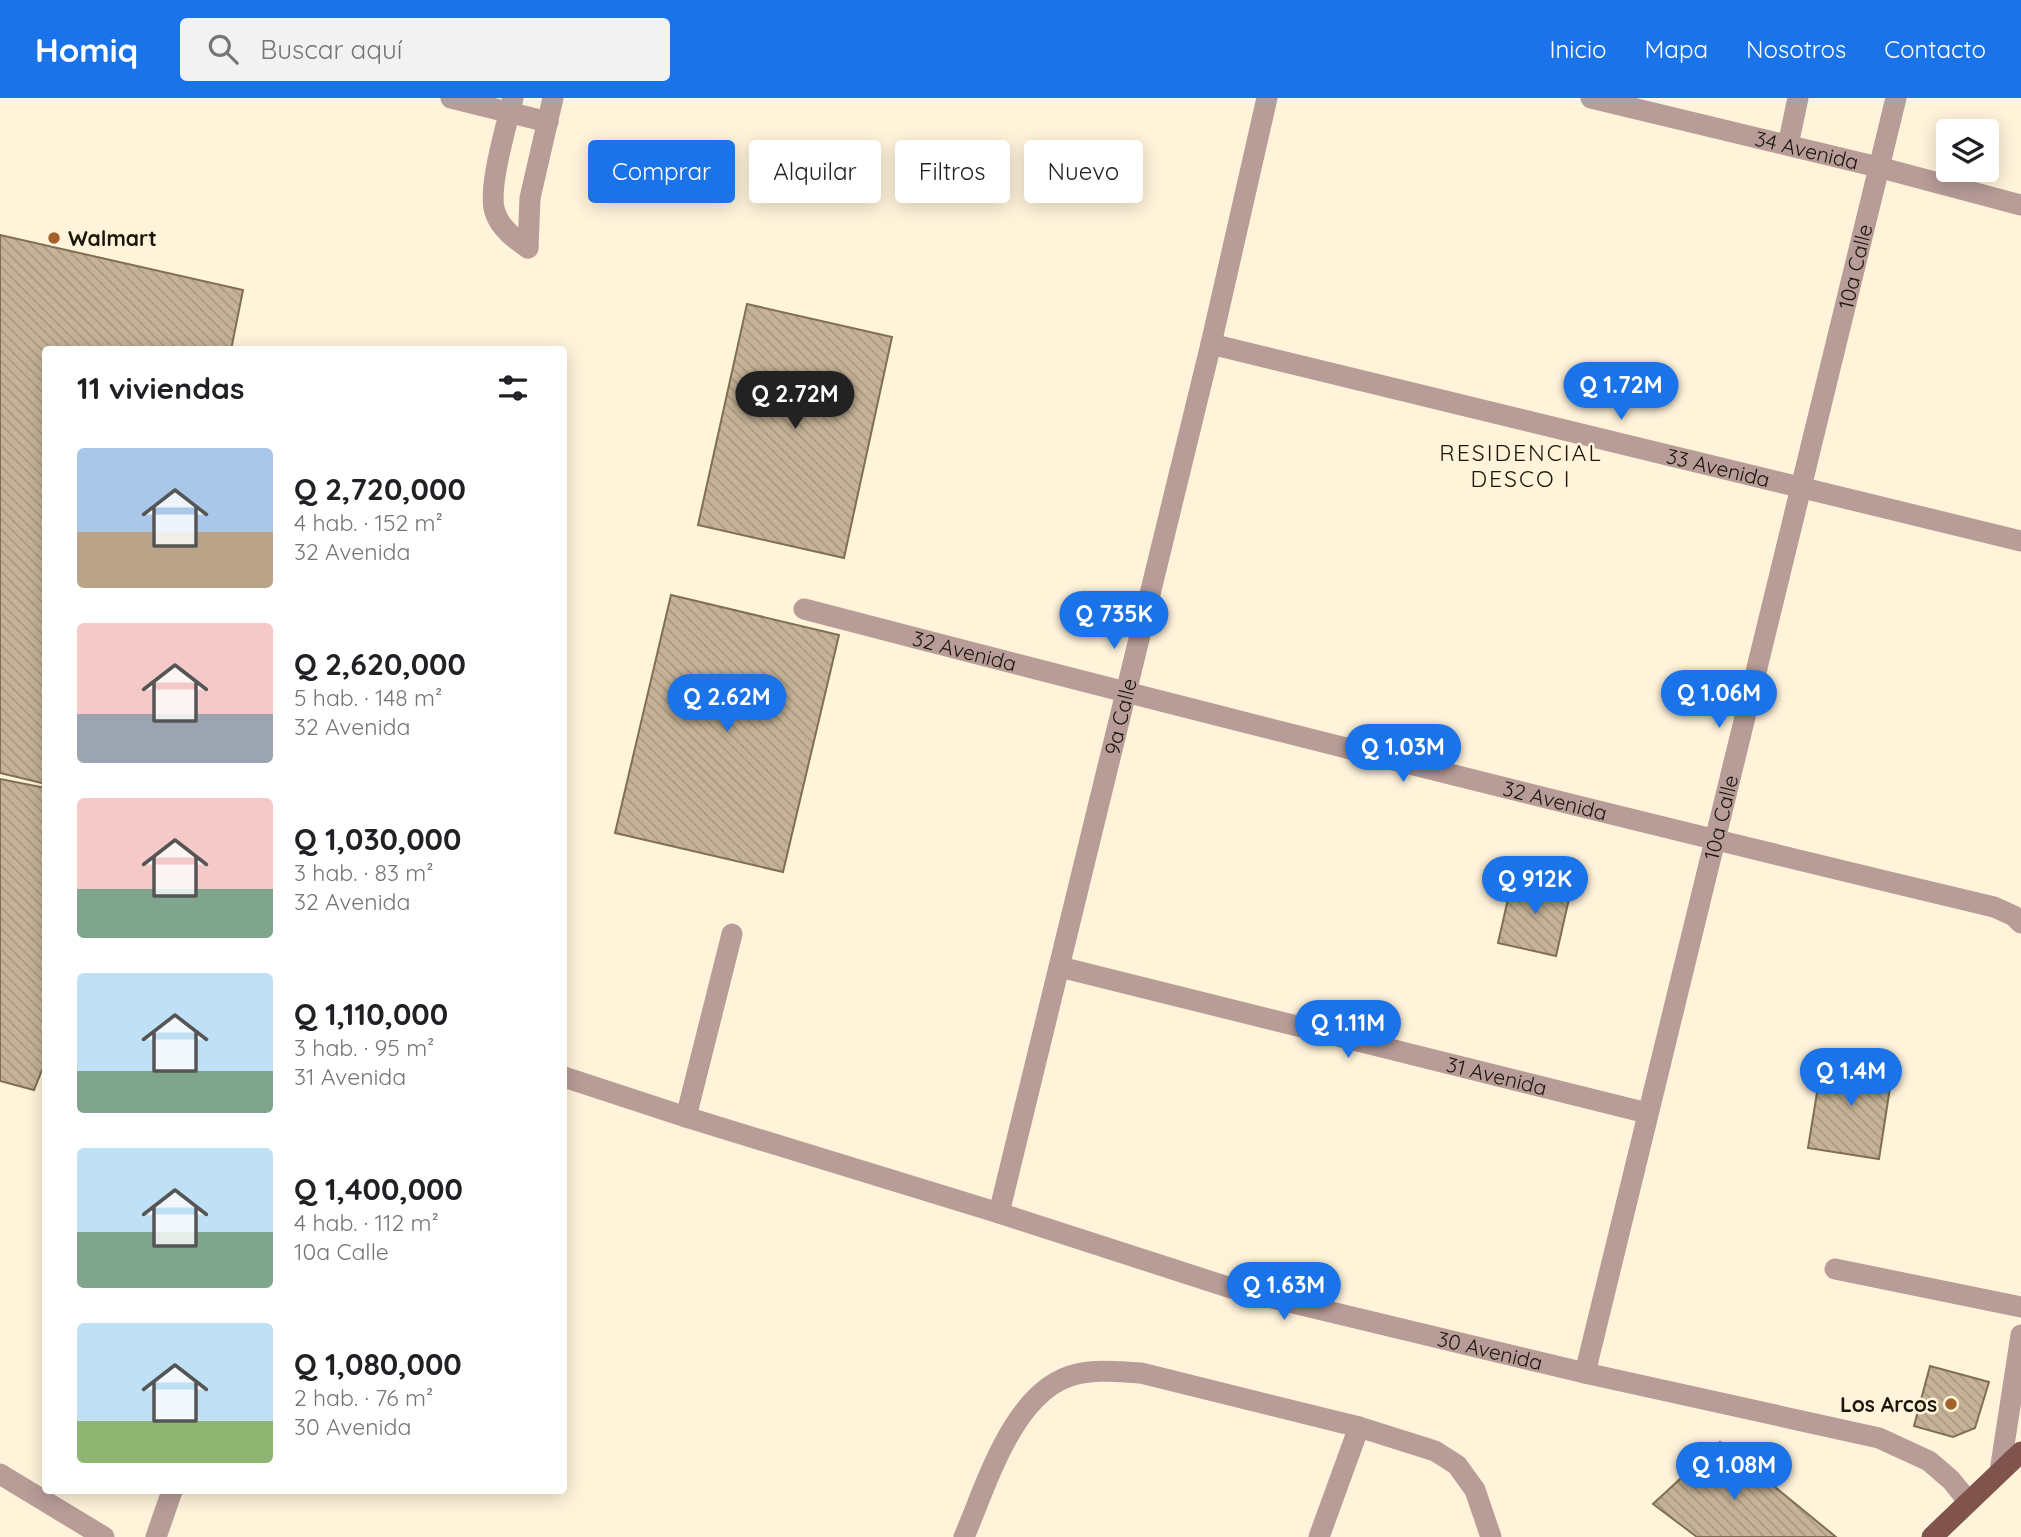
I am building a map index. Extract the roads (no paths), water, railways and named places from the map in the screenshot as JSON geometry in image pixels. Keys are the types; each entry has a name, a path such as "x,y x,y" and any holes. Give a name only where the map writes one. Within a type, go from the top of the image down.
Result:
{"main road":[{"path":"1932,1537 2021,1452"}],"street":[{"path":"451,98 511,105 548,122"},
{"path":"511,105 493,201 495,214 502,226 528,248 530,198 553,98"},
{"name":"9a Calle","path":"999,1213 1211,344 1267,98"},
{"name":"34 Avenida","path":"1591,98 1878,167 2021,205"},
{"path":"1788,145 1798,98"},
{"name":"10a Calle","path":"1585,1373 1896,98"},
{"name":"33 Avenida","path":"1211,344 2021,541"},
{"name":"32 Avenida","path":"804,610 1713,840 1994,906 2021,923"},
{"path":"686,1117 732,933"},
{"name":"31 Avenida","path":"1060,967 1647,1113"},
{"name":"30 Avenida","path":"567,1078 1220,1285 1585,1373 1879,1438 1930,1461 1951,1480 1968,1501"},
{"path":"1835,1269 2021,1307"},
{"path":"2000,1471 2021,1335"},
{"path":"964,1537 1011,1430 1026,1407 1048,1387 1075,1374 1105,1371 1141,1373 1359,1427 1435,1451 1457,1465 1475,1490 1491,1537"},
{"path":"1319,1537 1359,1427"},
{"path":"0,1474 104,1537"},
{"path":"156,1537 171,1494"}],"place":[{"name":"Walmart","path":"54,238"},
{"name":"Los Arcos","path":"1951,1404"}],"district":[{"name":"RESIDENCIAL DESCO I","path":"1521,465"}]}
